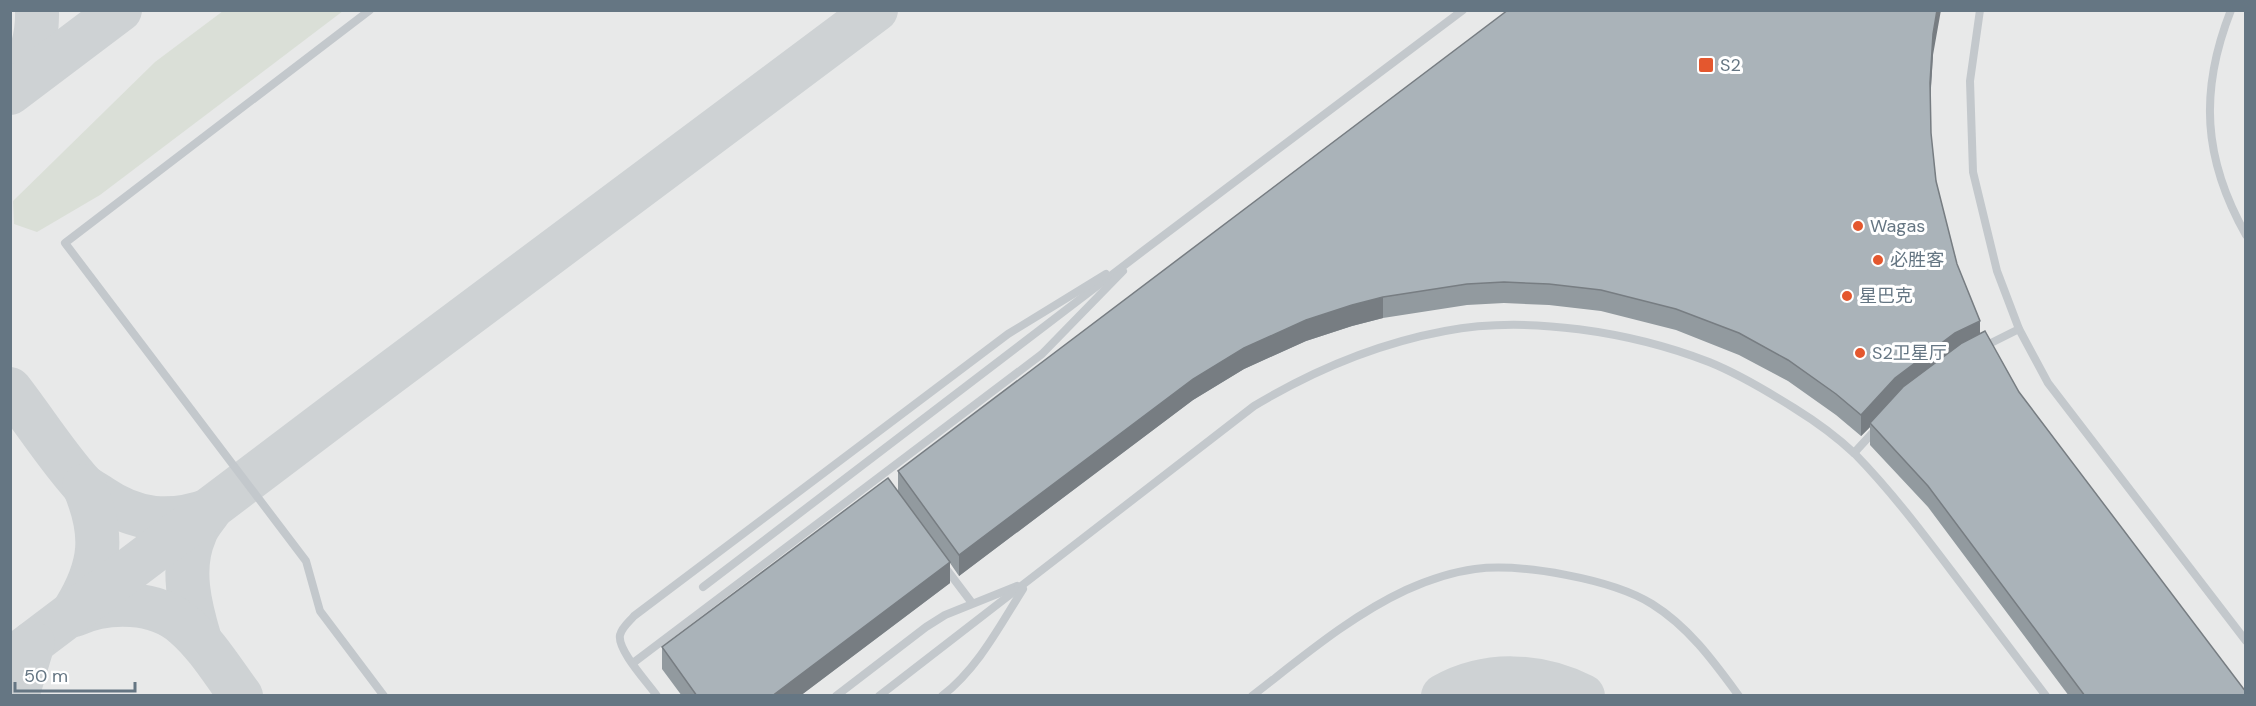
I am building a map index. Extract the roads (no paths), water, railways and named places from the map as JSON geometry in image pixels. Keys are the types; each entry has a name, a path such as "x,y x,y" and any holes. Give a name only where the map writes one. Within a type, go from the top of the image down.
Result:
{"lane":[{"path":"370,10 65,243 306,561 320,611 384,696"},
{"path":"703,587 1463,10"},
{"path":"1980,10 1970,81 1973,172 1997,272 2019,329 2048,383 2246,641"},
{"path":"2231,10 2218,43 2212,75 2209,102 2211,133 2215,157 2225,190 2246,235"},
{"path":"633,663 1042,354 1143,251"},
{"path":"657,696 621,643 620,636 624,627 634,616 1008,334 1143,251"},
{"path":"879,696 1254,406 1296,381 1345,360 1406,340 1447,330 1541,325 1592,331 1647,343 1709,362 1760,387 1813,420 1854,453 1908,513 2046,696"},
{"path":"1979,349 2019,329"},
{"path":"1854,453 1884,420"},
{"path":"879,477 886,486"},
{"path":"939,558 972,603"},
{"path":"1252,696 1320,644 1376,606 1406,590 1442,577 1475,569 1503,568 1573,577 1627,592 1652,604 1678,623 1703,648 1739,696"},
{"path":"836,696 945,615 1026,582"},
{"path":"942,696 965,676 979,658 1026,582"}],"place":[{"name":"S2","path":"1706,65"},
{"name":"Wagas","path":"1858,226"},
{"name":"必胜客","path":"1878,260"},
{"name":"星巴克","path":"1847,296"},
{"name":"S2卫星厅","path":"1860,353"}]}
